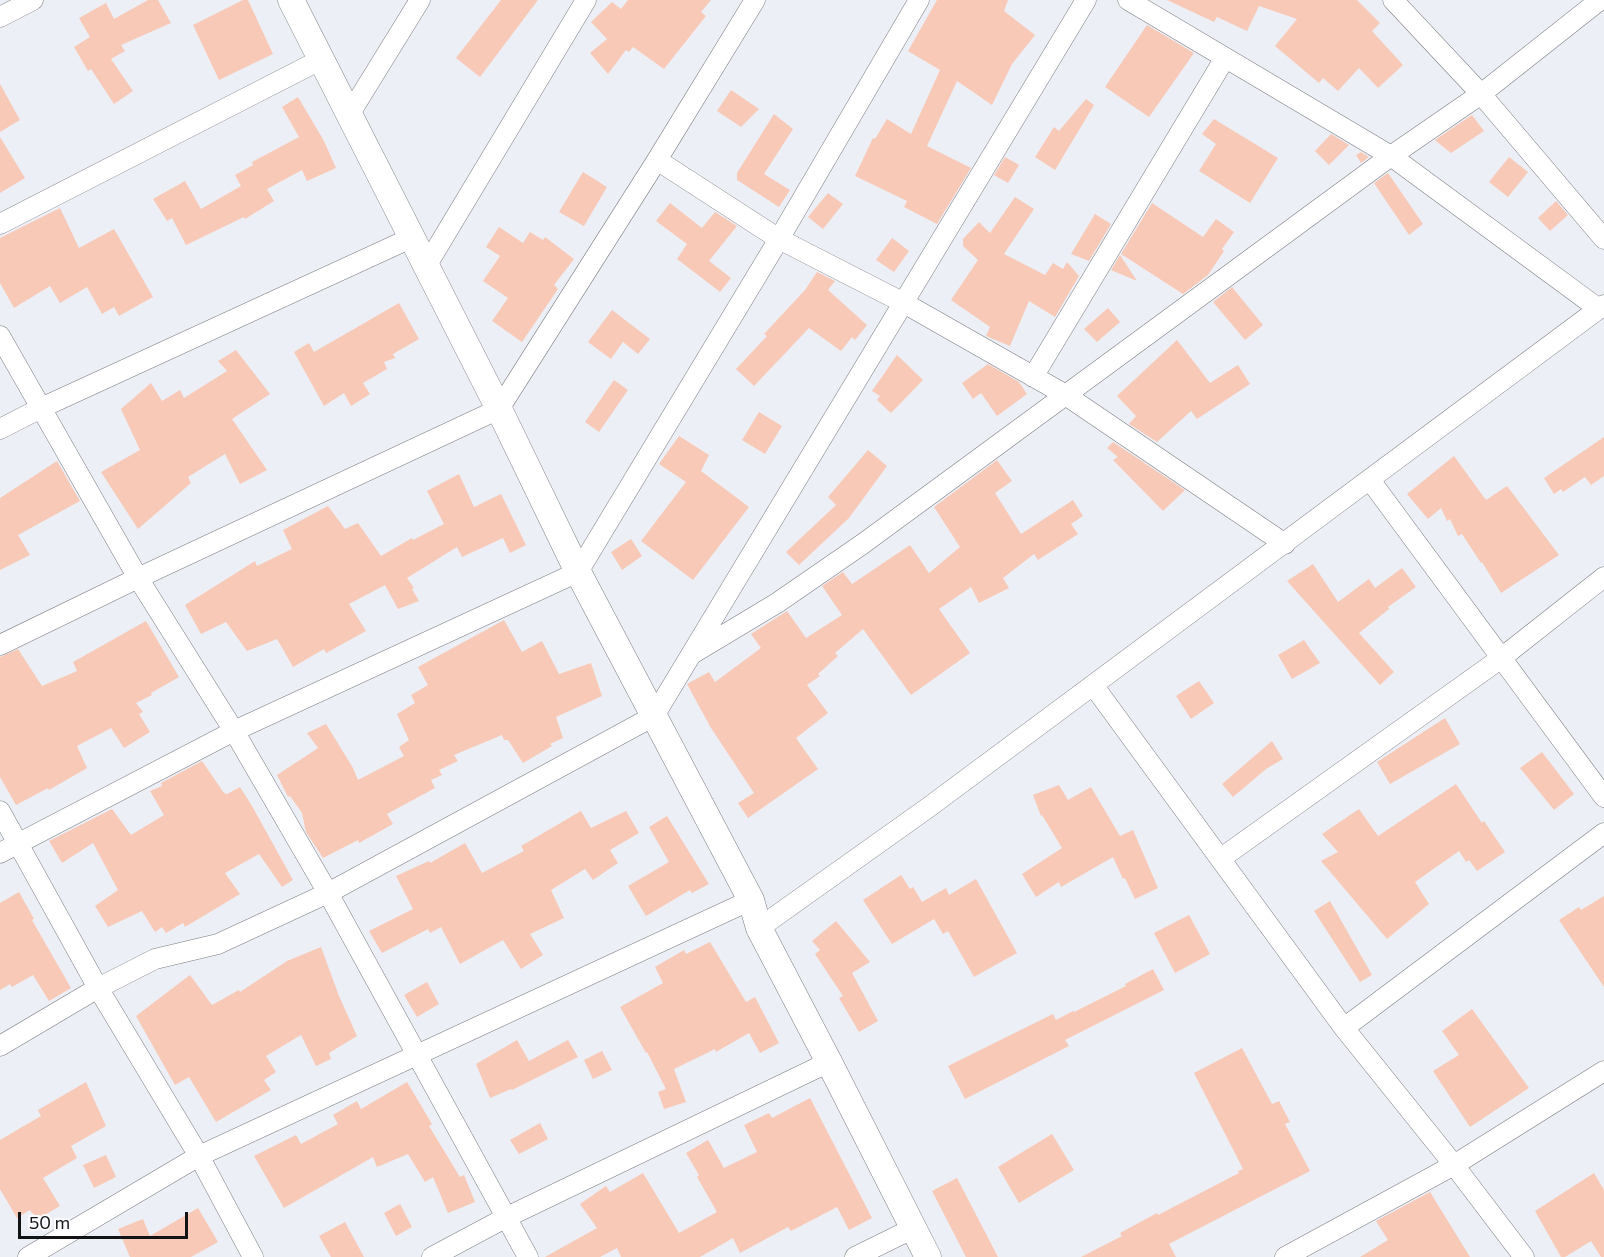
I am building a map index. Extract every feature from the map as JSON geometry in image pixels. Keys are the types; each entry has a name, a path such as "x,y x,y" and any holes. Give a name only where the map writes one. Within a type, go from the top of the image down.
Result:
{"street":[{"path":"0,17 33,0"},
{"path":"291,0 499,410 578,572 751,900 759,928 928,1257"},
{"path":"349,115 420,0"},
{"path":"426,268 586,0"},
{"path":"0,645 138,578 499,410 657,160 754,0"},
{"path":"0,853 234,732 578,572 779,239 919,0"},
{"path":"0,1046 98,988 155,959 218,944 328,893 654,716 1086,0"},
{"path":"759,928 929,807 1601,307 1391,156 1128,0"},
{"path":"1393,0 1481,94 1604,239"},
{"path":"690,655 777,603 815,577 1391,156 1481,94 1600,0"},
{"path":"1033,377 1225,58"},
{"path":"0,224 320,60"},
{"path":"657,160 779,239 904,303 1065,394 1285,544"},
{"path":"0,429 411,238"},
{"path":"0,336 138,578 234,732 328,893 528,1257"},
{"path":"1370,480 1604,797"},
{"path":"1220,859 1500,659 1604,577"},
{"path":"1093,685 1344,1028 1455,1165 1524,1257"},
{"path":"0,811 98,988 199,1156 253,1257"},
{"path":"1344,1028 1604,832"},
{"path":"28,1257 199,1156 751,900"},
{"path":"432,1257 505,1218 829,1062"},
{"path":"1291,1256 1455,1165 1604,1071"},
{"path":"855,1257 914,1228"}],"building":[{"path":"148,0 158,0 171,23 121,45 125,51 111,59 133,91 114,104 91,69 88,71 74,47 90,37 79,18 106,3 114,19"},
{"path":"243,0 248,0 273,54 219,80 193,25"},
{"path":"501,0 538,0 480,77 456,58"},
{"path":"628,0 711,0 701,12 706,16 664,69 633,47 629,52 626,50 608,74 590,53 607,39 591,22 612,2 621,9"},
{"path":"937,0 1008,0 1004,11 1035,35 1012,64 992,105 957,81 927,146 971,168 937,224 904,207 907,201 855,176 873,138 875,139 887,119 911,134 940,70 908,51"},
{"path":"1167,0 1357,0 1380,23 1372,31 1403,65 1378,88 1359,68 1338,91 1323,78 1319,83 1275,46 1297,19 1259,6 1247,31 1217,17 1214,22"},
{"path":"1147,25 1194,53 1149,117 1105,87"},
{"path":"0,84 20,120 0,132"},
{"path":"731,90 759,109 741,127 717,111"},
{"path":"298,97 324,141 336,168 307,181 302,170 267,189 274,201 245,219 244,217 186,245 172,218 167,221 153,199 185,181 201,209 241,186 235,175 253,165 252,162 299,137 282,107"},
{"path":"1086,99 1094,105 1055,170 1035,157 1054,127 1059,131"},
{"path":"774,114 793,129 764,174 790,190 779,207 737,180 737,173"},
{"path":"1472,115 1484,131 1451,153 1435,140"},
{"path":"1214,119 1278,158 1250,203 1199,171 1216,144 1202,134"},
{"path":"1331,134 1349,145 1329,165 1315,151"},
{"path":"0,137 25,178 0,193"},
{"path":"1361,152 1369,157 1361,163 1356,155"},
{"path":"1005,157 1019,165 1008,183 994,175"},
{"path":"1509,157 1528,172 1508,197 1489,182"},
{"path":"583,172 607,187 584,226 559,212"},
{"path":"1388,173 1423,224 1409,235 1374,183"},
{"path":"828,193 843,204 823,229 808,217"},
{"path":"1015,197 1034,209 1004,254 1045,275 1053,263 1063,269 1067,262 1079,276 1055,317 1029,301 1010,346 986,336 990,327 951,300 978,260 963,246 963,239 979,222 990,233"},
{"path":"1556,201 1568,215 1550,231 1538,218"},
{"path":"670,203 702,228 715,212 737,226 709,261 731,278 720,292 677,259 687,244 656,221"},
{"path":"1152,203 1203,237 1216,219 1234,232 1208,275 1183,294 1121,254"},
{"path":"60,208 79,248 114,229 153,297 119,316 114,307 102,314 87,287 60,303 50,286 14,308 0,283 0,238"},
{"path":"1095,214 1111,224 1089,261 1071,254"},
{"path":"499,227 523,243 530,232 543,240 545,237 574,259 554,285 558,289 522,342 492,321 508,298 483,281 500,256 486,247"},
{"path":"892,238 909,251 894,272 876,260"},
{"path":"1120,255 1137,281 1111,270"},
{"path":"817,272 835,281 828,290 867,325 855,340 852,337 841,351 809,328 754,386 736,369 767,336 764,334 805,290"},
{"path":"1232,287 1263,325 1245,340 1213,302"},
{"path":"399,303 419,339 393,354 395,358 384,362 387,369 363,383 370,394 351,406 344,393 324,406 294,352 309,343 314,352"},
{"path":"1108,308 1120,322 1097,342 1084,329"},
{"path":"612,310 650,339 638,354 623,342 611,359 588,342"},
{"path":"1177,340 1210,383 1238,365 1250,384 1197,419 1191,411 1157,442 1129,424 1136,416 1117,396"},
{"path":"236,350 270,394 232,419 267,470 240,484 225,454 188,477 191,483 138,529 101,472 140,450 121,409 151,383 162,401 180,390 184,398 227,371 218,361"},
{"path":"897,355 923,380 891,413 877,400 880,396 872,391"},
{"path":"988,364 1019,382 1027,394 997,416 981,393 973,399 962,383"},
{"path":"614,380 628,390 599,432 585,422"},
{"path":"759,412 782,426 765,454 742,440"},
{"path":"679,436 709,455 701,471 749,507 693,580 641,541 686,482 659,464"},
{"path":"1604,437 1604,476 1591,485 1585,477 1563,492 1561,489 1554,494 1544,478"},
{"path":"1113,442 1185,490 1163,511 1113,460 1118,457 1107,448"},
{"path":"868,450 887,466 849,518 799,565 786,552 836,505 828,497"},
{"path":"1454,456 1486,500 1507,486 1559,555 1501,593 1462,534 1458,536 1450,519 1447,521 1441,508 1428,519 1407,494"},
{"path":"997,460 1012,481 995,493 1021,534 1073,500 1083,516 1071,524 1078,534 1038,560 1034,554 1003,578 1009,588 979,603 971,587 939,609 970,653 911,695 863,629 835,653 838,656 818,674 820,676 807,685 828,713 796,738 818,769 748,818 738,803 754,793 711,728 687,684 709,672 715,682 761,648 751,634 787,611 806,638 842,615 822,586 843,572 852,584 910,545 929,573 960,547 934,507"},
{"path":"57,461 80,501 18,535 30,555 0,570 0,498"},
{"path":"459,474 474,507 501,494 526,545 510,553 503,538 462,557 457,547 407,578 419,601 398,609 385,585 349,604 366,631 326,653 324,649 293,667 277,639 247,651 226,622 201,634 185,605 255,561 257,566 292,549 283,530 328,506 345,529 358,523 381,556 412,538 413,540 444,524 427,491"},
{"path":"631,539 642,556 622,570 611,552"},
{"path":"1313,564 1338,602 1369,579 1375,588 1402,568 1416,587 1388,607 1389,609 1359,633 1394,672 1380,685 1287,581"},
{"path":"504,620 522,652 542,641 559,674 591,663 602,696 556,717 563,738 550,744 552,746 523,763 508,740 504,740 502,735 454,755 458,761 439,770 442,775 431,780 435,788 387,814 393,824 359,843 358,840 323,858 306,832 302,813 290,796 288,797 277,775 318,748 307,733 326,724 358,780 404,756 399,747 409,740 397,714 415,703 411,695 428,685 418,667"},
{"path":"146,621 179,677 136,703 143,712 139,714 150,732 124,748 111,728 77,746 87,768 49,790 48,788 16,805 0,777 0,657 18,649 42,686 77,671 73,662"},
{"path":"1304,640 1320,663 1292,679 1278,655"},
{"path":"1199,681 1214,703 1191,719 1176,696"},
{"path":"1445,718 1460,744 1390,784 1377,762"},
{"path":"1272,741 1283,759 1266,769 1233,797 1222,784"},
{"path":"1542,752 1574,794 1554,810 1520,768"},
{"path":"202,761 224,793 227,794 240,787 293,880 282,887 259,854 225,873 240,894 185,927 183,923 166,933 162,927 155,932 142,911 108,927 95,906 118,890 93,843 62,863 49,841 112,809 131,835 164,815 150,791"},
{"path":"1456,784 1505,852 1477,871 1469,860 1466,862 1459,851 1415,882 1429,904 1387,939 1321,861 1338,852 1322,834 1359,809 1378,836"},
{"path":"1059,785 1068,800 1091,787 1120,836 1133,830 1158,888 1135,899 1113,857 1061,887 1059,882 1036,897 1022,874 1062,848 1041,816 1033,795"},
{"path":"581,811 591,828 626,811 639,833 610,850 618,863 593,880 585,869 551,890 564,918 530,934 543,955 521,969 503,940 460,964 441,927 430,933 428,929 382,953 369,931 413,909 396,876 429,861 430,863 465,843 482,873 524,851 521,846"},
{"path":"667,816 709,884 692,893 690,890 646,916 628,886 669,862 649,827"},
{"path":"901,875 910,889 913,887 922,902 946,888 949,895 976,879 1017,953 974,977 948,931 943,934 934,919 892,944 863,900"},
{"path":"19,892 34,919 32,920 71,988 49,1001 33,975 12,987 10,984 0,990 0,903"},
{"path":"1604,896 1604,987 1559,920 1579,907 1581,910"},
{"path":"1330,901 1372,975 1360,982 1314,911"},
{"path":"1189,915 1210,954 1175,973 1154,933"},
{"path":"836,921 870,962 852,973 878,1021 859,1032 839,998 843,996 815,954 820,950 812,941"},
{"path":"710,942 746,1002 755,997 779,1043 760,1053 749,1033 716,1052 715,1049 674,1069 686,1102 664,1109 658,1092 666,1089 620,1007 663,983 655,967 684,950 686,954"},
{"path":"321,947 357,1036 329,1053 331,1059 316,1066 301,1035 266,1056 276,1072 264,1080 271,1090 216,1122 189,1077 175,1085 136,1016 190,975 212,1005 239,990 240,992 287,961"},
{"path":"1153,969 1164,990 1065,1040 1069,1046 965,1099 948,1066 1053,1014 1056,1020 1074,1012 1126,986 1125,984"},
{"path":"427,982 439,1004 417,1017 404,995"},
{"path":"1472,1009 1529,1088 1470,1127 1433,1071 1459,1055 1442,1031"},
{"path":"517,1040 529,1061 568,1040 578,1057 512,1090 490,1098 476,1064"},
{"path":"1242,1048 1272,1104 1279,1101 1290,1122 1285,1124 1310,1171 1169,1244 1176,1257 1081,1257 1122,1236 1120,1233 1243,1169 1194,1073"},
{"path":"602,1051 612,1070 593,1079 584,1060"},
{"path":"86,1082 106,1126 71,1146 77,1158 43,1178 60,1206 36,1220 30,1210 17,1218 0,1189 0,1140 41,1116 38,1110"},
{"path":"407,1082 432,1124 429,1126 460,1177 464,1175 475,1202 448,1213 433,1177 425,1182 408,1154 377,1167 373,1157 284,1208 254,1156 296,1135 301,1144 338,1124 333,1115 357,1101 361,1109"},
{"path":"810,1098 872,1218 849,1230 837,1207 791,1231 788,1227 740,1253 733,1238 700,1257 621,1257 617,1248 600,1257 545,1257 597,1228 580,1204 606,1186 610,1192 643,1173 679,1233 717,1212 686,1153 708,1140 724,1168 757,1152 744,1125 769,1113 772,1118"},
{"path":"540,1123 548,1139 519,1154 510,1140"},
{"path":"1052,1134 1074,1170 1019,1203 998,1167"},
{"path":"106,1155 116,1177 94,1188 83,1165"},
{"path":"1594,1173 1604,1190 1604,1257 1601,1257 1591,1241 1565,1257 1561,1257 1535,1211"},
{"path":"957,1178 998,1257 966,1257 932,1191"},
{"path":"1430,1192 1470,1257 1360,1257 1388,1240 1376,1221"},
{"path":"400,1204 412,1227 396,1236 384,1213"},
{"path":"198,1208 218,1242 191,1257 130,1257 118,1229 143,1219 150,1236"},
{"path":"345,1222 364,1257 331,1257 319,1236"}]}
